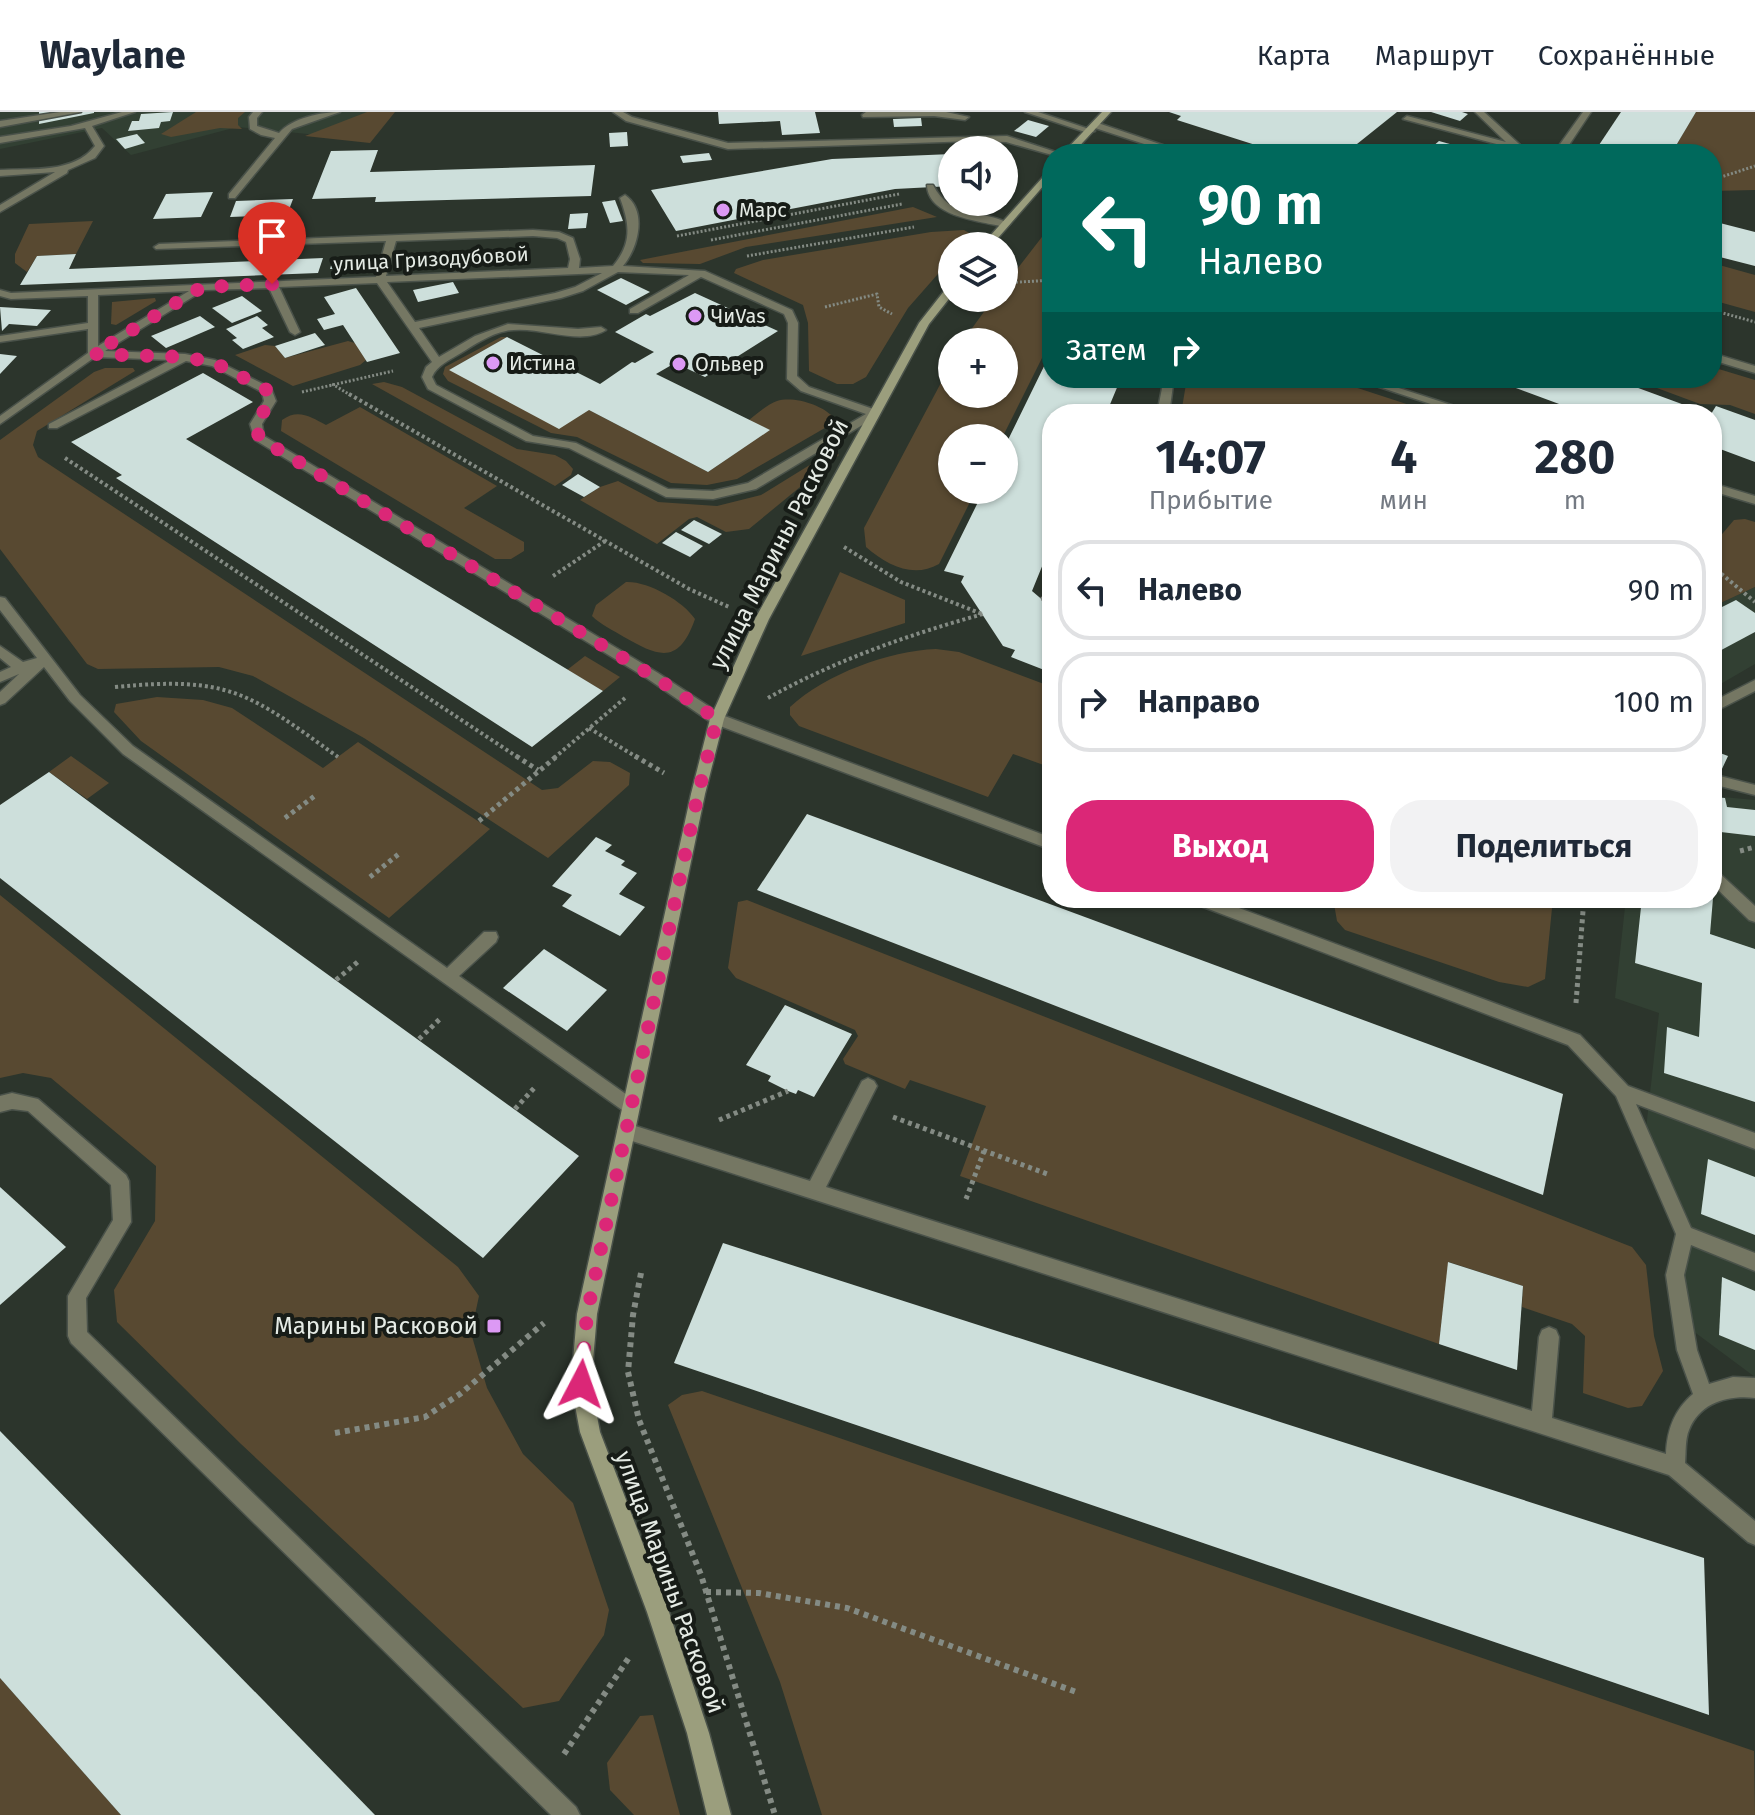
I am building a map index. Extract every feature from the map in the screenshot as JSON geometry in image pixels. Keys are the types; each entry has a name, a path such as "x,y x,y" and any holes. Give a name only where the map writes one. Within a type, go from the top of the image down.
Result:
{"street":[{"path":"1077,144 1107,112"},
{"path":"998,232 1042,182"},
{"name":"улица Марины Расковой","path":"719,1815 698,1733 658,1612 590,1432 581,1384 587,1314 698,794 717,719 762,619 924,323 938,306"}],"lane":[{"path":"0,124 77,112"},
{"path":"0,140 87,125 131,112"},
{"path":"258,112 253,117 253,127 280,136"},
{"path":"232,196 280,136 313,112"},
{"path":"289,127 336,112"},
{"path":"617,112 629,119 728,146 1007,139 1042,150"},
{"path":"1029,112 1149,144"},
{"path":"1479,112 1513,144"},
{"path":"1565,144 1587,112"},
{"path":"871,142 866,114 934,113 965,117"},
{"path":"1407,119 1504,144"},
{"path":"1,207 96,153 100,146 87,125"},
{"path":"920,139 923,155"},
{"path":"0,173 60,168 82,162"},
{"path":"931,192 942,207 1005,224"},
{"path":"412,326 557,296 579,289 616,269 628,256 636,225 625,198"},
{"path":"159,247 533,233 559,235 572,245 575,259 573,271"},
{"path":"392,238 380,279 438,363"},
{"name":"улица Гризодубовой","path":"0,421 93,354 202,287 616,269 701,273"},
{"path":"634,311 701,273 788,312 793,323 791,377 805,389 875,413"},
{"path":"272,284 295,332"},
{"path":"0,293 11,296 202,287"},
{"path":"93,292 93,354 185,357 215,363 267,390 270,401 256,424 259,438 653,676 717,719 1042,840"},
{"path":"0,339 93,325"},
{"path":"601,330 584,334 510,327 497,330 431,367 427,377 432,387 530,439 572,445 666,493 713,495 752,486 875,413"},
{"path":"53,426 185,357"},
{"path":"1722,359 1755,370"},
{"path":"1389,388 1441,404"},
{"path":"1722,490 1755,500"},
{"path":"0,601 75,698 128,750 631,1107"},
{"path":"0,651 21,668"},
{"path":"0,677 43,660"},
{"path":"0,700 43,660"},
{"path":"1722,703 1755,685"},
{"path":"1722,782 1755,790"},
{"path":"1722,885 1755,916"},
{"path":"1222,908 1574,1040 1622,1091 1685,1234 1675,1275 1687,1350 1703,1396"},
{"path":"449,976 490,937"},
{"path":"814,1191 868,1086"},
{"path":"1622,1091 1755,1141"},
{"path":"0,1104 12,1101 32,1104 120,1181 122,1222 77,1296 78,1336 568,1815"},
{"path":"626,1131 1675,1467 1755,1535"},
{"path":"1685,1234 1755,1262"},
{"path":"1541,1425 1549,1337"},
{"path":"1675,1467 1680,1425 1703,1396 1735,1384 1755,1388"}],"path":[{"path":"1722,175 1755,166"},
{"path":"706,241 931,192"},
{"path":"632,244 897,194 931,192"},
{"path":"752,254 924,225"},
{"path":"1018,282 1042,281"},
{"path":"793,323 830,305 877,294"},
{"path":"1722,313 1755,322"},
{"path":"375,373 332,384 718,604 762,619"},
{"path":"53,426 48,434 49,445 58,454 538,770"},
{"path":"564,569 605,541"},
{"path":"763,691 757,704 805,676 856,655 916,633 983,614 901,582 835,541"},
{"path":"1722,574 1755,602"},
{"path":"479,821 653,676"},
{"path":"75,698 110,687 162,683 211,685 246,695 338,757"},
{"path":"589,728 698,794"},
{"path":"1579,954 1583,908"},
{"path":"666,1143 788,1091"},
{"path":"859,1104 1050,1175"},
{"path":"974,1178 984,1151"},
{"path":"641,1270 628,1372 639,1420 706,1592 775,1815"},
{"path":"335,1433 425,1417 460,1394 594,1281"},
{"path":"706,1592 759,1593 847,1608 1079,1693"},
{"path":"541,1788 610,1686"}],"shaded area":[{"path":"0,112 388,112 369,140 237,127 131,155 102,128 0,149"},
{"path":"196,112 245,112 238,118 242,129 220,128 171,137 161,134"},
{"path":"367,112 395,112 370,143 305,136"},
{"path":"1696,112 1755,112 1755,190 1722,191 1722,144 1677,144"},
{"path":"913,207 937,217 746,247 700,264 643,263 640,260"},
{"path":"93,221 76,254 37,256 27,272 15,263 15,254 29,224"},
{"path":"964,230 968,232 938,232 938,274 908,308 866,377 853,384 837,384 809,371 808,323 803,305 734,273 736,269 763,260 931,232"},
{"path":"1042,237 1042,358 1018,406 1018,328 972,328 984,312 1018,312 1018,268"},
{"path":"1722,266 1755,275 1755,312 1722,303"},
{"path":"155,298 156,301 116,325 111,324 112,302"},
{"path":"501,337 507,337 449,370 589,410 708,472 769,430 749,420 774,402 791,400 807,403 833,417 830,425 737,479 707,485 671,483 577,437 551,433 448,381 443,374 445,367"},
{"path":"348,341 355,343 366,360 360,365 293,386 235,355 265,345 275,346 285,358"},
{"path":"105,368 133,368 135,371 37,431 33,445 38,457 542,790 558,788 593,761 610,762 630,773 629,785 548,858 364,738 253,676 219,667 98,669 87,664 0,549 0,440 94,372"},
{"path":"1722,370 1755,380 1755,414 1730,405 1700,404 1657,388 1722,388"},
{"path":"384,382 402,387 517,449 555,455 573,469 571,475 555,486 372,384"},
{"path":"938,388 938,408 1017,408 1009,424 938,424 938,504 969,504 939,564 910,570 891,564 866,547 864,528"},
{"path":"1185,388 1358,388 1406,404 1183,404"},
{"path":"360,407 497,486 464,508 524,542 524,551 511,559 495,559 281,431 282,420 288,416 304,415 326,425"},
{"path":"834,450 839,455 749,529 726,532 697,517 689,519 657,544 580,500 600,487 618,481 658,502 717,506 761,495"},
{"path":"1734,520 1755,522 1755,587 1722,602 1722,534"},
{"path":"840,572 905,600 905,623 801,656"},
{"path":"626,582 664,593 695,619 689,634 675,650 667,653 648,649 592,616 596,605"},
{"path":"1755,587 1755,664 1722,683 1722,602"},
{"path":"936,649 959,652 1042,683 1042,764 1013,754 988,797 799,726 790,715 790,707 821,684 858,666"},
{"path":"585,656 620,677 603,691 567,670"},
{"path":"157,697 203,700 232,708 323,768 358,742 490,829 389,918 141,741 114,712 116,704"},
{"path":"71,756 109,783 87,799 49,772"},
{"path":"1722,797 1755,800 1755,1377 1685,1325 1682,1221 1646,1129 1659,1013 1615,998 1625,908 1722,908"},
{"path":"0,895 458,1267 479,1296 471,1333 487,1388 523,1454 573,1503 609,1610 604,1635 559,1701 523,1708 241,1444 117,1322 114,1290 155,1221 156,1166 51,1078 23,1073 0,1078"},
{"path":"747,900 1632,1247 1646,1265 1654,1336 1663,1371 1642,1406 1628,1408 1583,1393 1585,1336 1572,1324 1522,1307 1523,1286 1449,1262 1439,1344 960,1176 986,1106 910,1080 905,1089 845,1064 843,1059 858,1036 855,1030 736,978 728,968 738,902"},
{"path":"1335,908 1552,908 1545,979 1528,987 1499,982 1345,930 1337,921"},
{"path":"702,1391 1754,1751 1755,1815 822,1815 780,1682 668,1405 682,1395"},
{"path":"0,1678 121,1815 0,1815"},
{"path":"653,1715 680,1815 634,1815 610,1790 607,1763 640,1716"}],"building":[{"path":"39,112 94,112 94,113 39,124"},
{"path":"173,112 170,121 161,122 159,128 128,131 132,121 139,121 141,114"},
{"path":"718,112 815,112 820,133 782,135 780,121 719,124"},
{"path":"1169,112 1397,112 1357,144 1253,144 1177,120 1181,116"},
{"path":"1431,112 1462,112 1468,114 1460,121"},
{"path":"1621,112 1696,112 1677,144 1600,144"},
{"path":"921,118 922,126 894,127 893,119"},
{"path":"1028,120 1049,126 1036,137 1014,131"},
{"path":"627,132 628,146 610,147 609,133"},
{"path":"137,134 145,143 125,149 116,139"},
{"path":"378,150 370,172 595,165 591,196 375,202 376,197 312,199 331,151"},
{"path":"709,153 712,160 683,163 680,156"},
{"name":"Марс","path":"938,155 938,187 895,189 676,231 651,190 832,159"},
{"path":"213,192 201,217 153,219 166,194"},
{"path":"293,199 287,215 230,217 236,201"},
{"path":"615,200 623,221 610,223 602,202"},
{"path":"588,213 586,228 568,229 570,214"},
{"path":"1722,224 1755,232 1755,266 1722,258"},
{"path":"76,254 69,269 323,258 318,273 20,285 37,256"},
{"path":"363,258 360,268 330,269 333,259"},
{"path":"621,278 650,292 626,305 597,290"},
{"path":"453,282 459,293 418,302 413,290"},
{"path":"356,288 400,353 367,362 343,325 324,330 317,319 335,314 324,297"},
{"path":"695,293 778,331 705,377 675,363 656,374 770,430 708,472 589,410 559,429 449,370 507,337 600,384 632,362 654,352 615,332 646,314 650,316"},
{"path":"242,296 262,311 232,323 212,308"},
{"path":"0,307 51,310 37,326 9,324 2,331"},
{"path":"200,316 215,327 166,348 151,336"},
{"path":"257,316 268,325 262,328 274,337 243,349 232,340 237,338 226,329"},
{"path":"315,333 325,345 285,358 275,346"},
{"path":"0,354 17,356 0,374"},
{"path":"1042,370 1042,388 1117,388 1110,404 1042,404 1042,566 1032,591 1042,600 1042,669 1011,657 1015,650 1003,646 961,582 964,576 944,571 977,504 1018,504 1016,424"},
{"path":"203,373 253,402 186,439 603,691 532,747 116,478 122,475 71,442"},
{"path":"1516,388 1638,388 1682,404 1559,404"},
{"path":"1722,408 1755,420 1755,462 1722,450"},
{"path":"578,474 600,487 584,497 562,485"},
{"path":"694,520 722,534 709,544 681,530"},
{"path":"676,532 703,546 690,557 662,543"},
{"path":"1736,600 1755,613 1755,632 1722,650 1722,607"},
{"path":"1722,754 1728,756 1722,769"},
{"path":"49,772 579,1156 483,1258 0,878 0,805"},
{"path":"1722,798 1725,798 1727,807 1755,810 1755,836 1722,832"},
{"path":"807,814 1042,901 1042,908 1061,908 1563,1094 1543,1195 757,890"},
{"path":"596,837 612,845 605,851 625,861 621,865 637,873 619,894 645,907 620,936 562,906 572,895 552,886"},
{"path":"1641,908 1712,908 1710,934 1755,949 1755,1102 1664,1073 1667,1027 1699,1037 1702,983 1635,963"},
{"path":"544,949 607,990 567,1031 503,988"},
{"path":"785,1005 852,1034 814,1097 798,1090 796,1094 788,1091 768,1081 771,1076 746,1065"},
{"path":"1708,1159 1755,1177 1755,1235 1701,1214"},
{"path":"0,1187 66,1247 0,1305"},
{"path":"723,1243 1704,1558 1709,1715 674,1363"},
{"path":"1448,1262 1523,1286 1517,1370 1439,1344"},
{"path":"1722,1277 1755,1291 1755,1350 1719,1335"},
{"path":"0,1431 375,1815 121,1815 0,1678"}],"place":[{"name":"Марс","path":"723,210"},
{"name":"ЧиVas","path":"695,316"},
{"name":"Истина","path":"493,363"},
{"name":"Ольвер","path":"679,364"},
{"name":"Марины Расковой","path":"494,1326"}],"route":[{"path":"272,284 202,287 93,354 185,357 215,363 267,390 270,401 256,424 259,438 653,676 717,719 709,742 587,1314 581,1384"}]}
